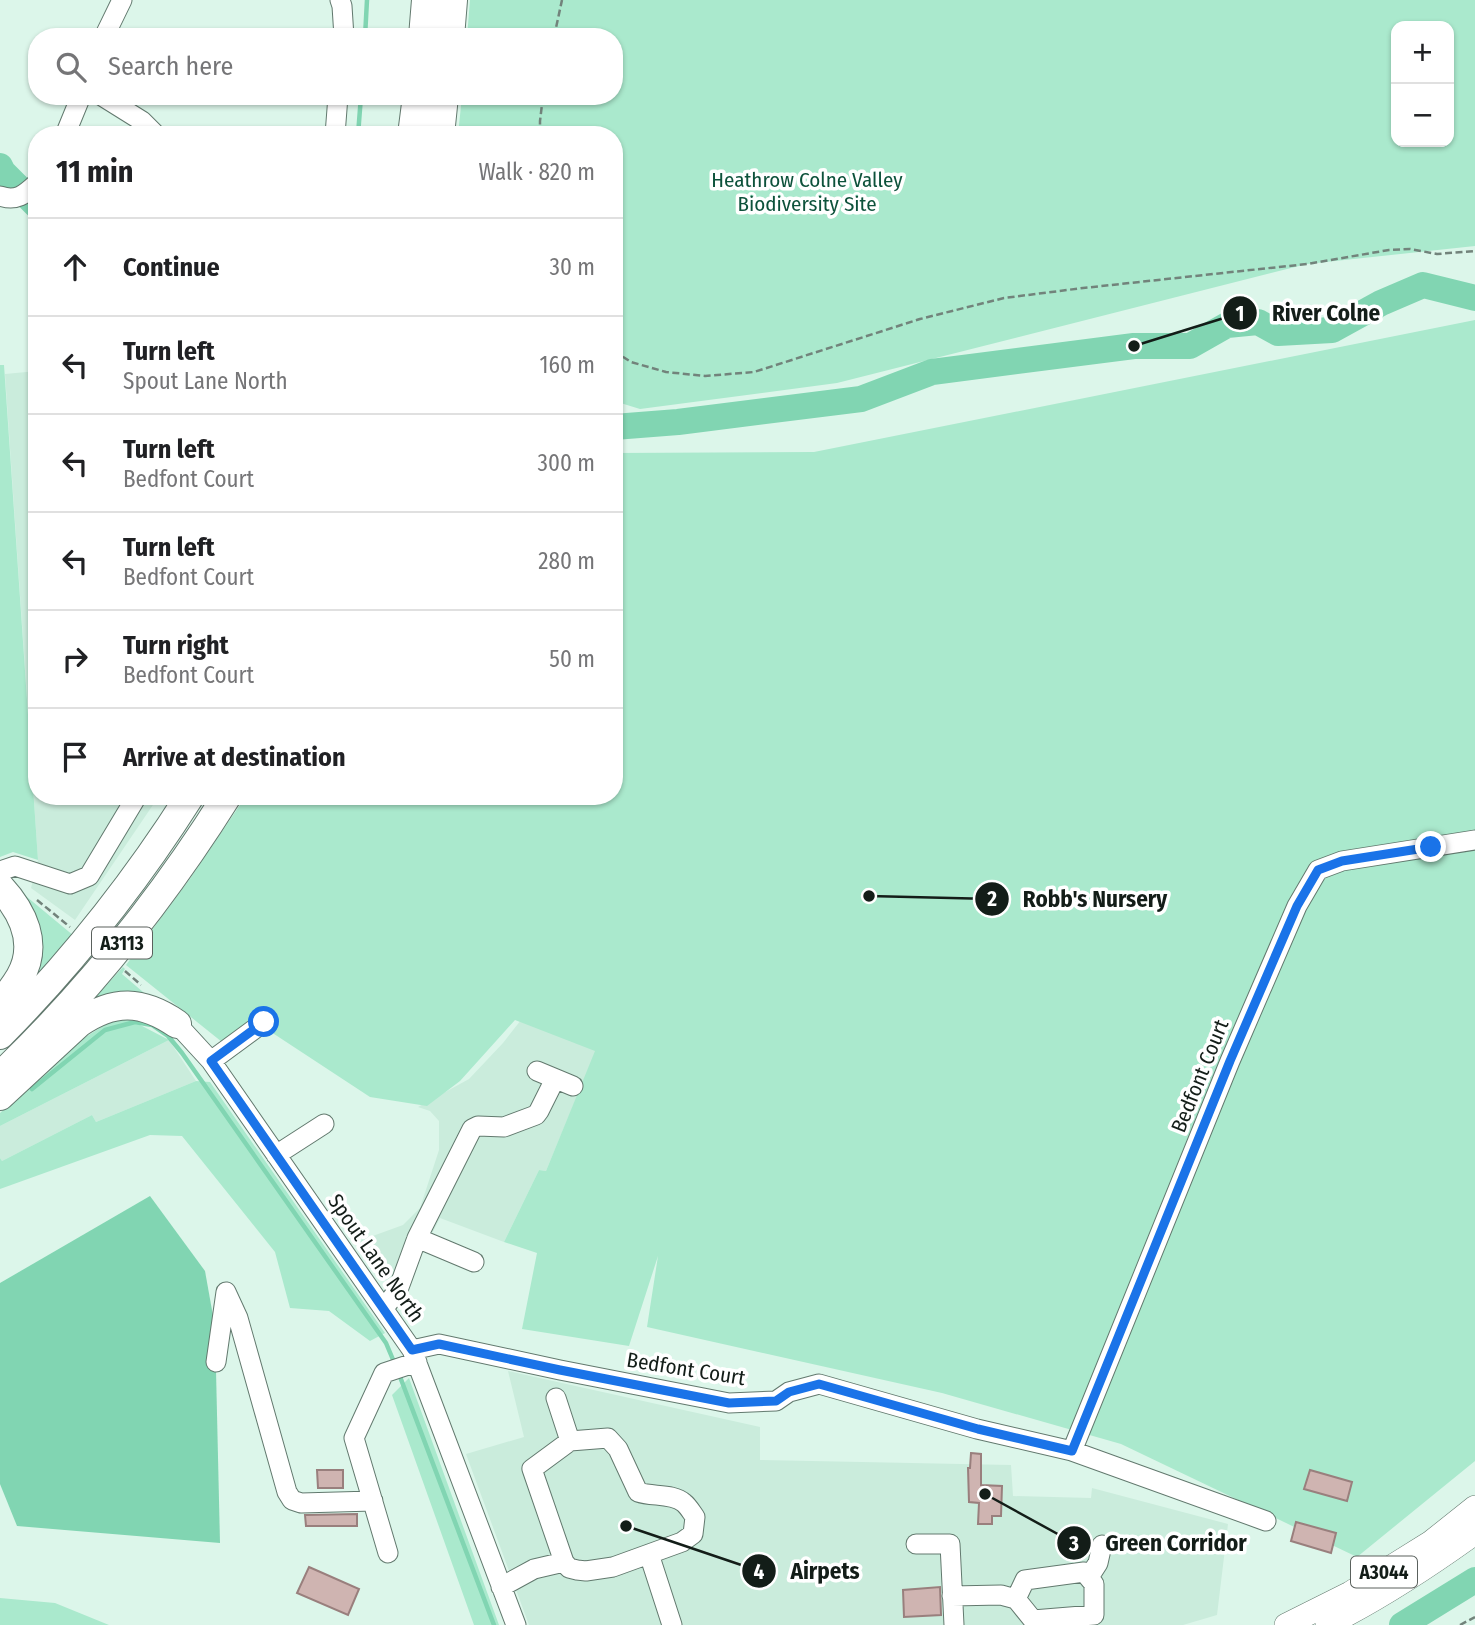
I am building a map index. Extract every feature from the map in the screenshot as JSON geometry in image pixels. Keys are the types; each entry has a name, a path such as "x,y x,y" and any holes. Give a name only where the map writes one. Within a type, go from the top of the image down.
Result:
{"highway":[{"path":"424,28 426,0"},
{"path":"451,28 453,0"},
{"path":"413,126 416,105"},
{"path":"441,126 443,105"},
{"name":"A3113","path":"0,1035 42,992 100,925 184,805"},
{"name":"A3113","path":"0,1076 90,982 181,866 221,805"},
{"path":"0,887 13,901 27,926 29,954 21,976 0,1004"},
{"path":"0,1096 93,1013 106,1008 140,1007 157,1012 177,1024"}],"main road":[{"name":"A3044","path":"1286,1625 1350,1593 1431,1542 1475,1507"},
{"name":"A3044","path":"1327,1625 1403,1583 1475,1533"}],"street":[{"path":"108,28 122,0"},
{"path":"340,0 343,28"},
{"path":"69,126 77,105"},
{"path":"116,105 147,126"},
{"path":"336,126 337,105"},
{"path":"8,197 23,196 28,191"},
{"path":"0,871 15,866 70,884 89,876 132,805"},
{"name":"Bedfont Court","path":"1072,1451 1235,1049 1297,906 1318,870 1342,861 1475,840"},
{"path":"211,1061 264,1022"},
{"name":"Spout Lane North","path":"177,1024 211,1061 384,1308 516,1625"},
{"path":"384,1308 398,1290 417,1238 472,1129 478,1126 504,1127 536,1115 546,1075 573,1086"},
{"path":"276,1155 324,1124"},
{"path":"417,1238 474,1262"},
{"path":"216,1362 226,1292 238,1318 286,1492 292,1500 301,1503 373,1501"},
{"name":"Bedfont Court","path":"406,1362 439,1344 729,1403 776,1401 789,1392 819,1384 978,1429 1072,1451 1266,1521"},
{"path":"388,1553 354,1438 384,1373 406,1362"},
{"path":"556,1398 570,1441"},
{"path":"608,1438 618,1449 638,1492 674,1498 684,1503 695,1517 693,1534 682,1542 649,1554 613,1567 586,1571 569,1568 564,1562 532,1469 570,1441 608,1438"},
{"path":"916,1544 950,1544 954,1625"},
{"path":"1089,1577 1097,1563 1102,1545"},
{"path":"649,1554 673,1625"},
{"path":"501,1587 534,1569 564,1562"},
{"path":"953,1596 1001,1595 1016,1599 1033,1620 1094,1615 1094,1584 1084,1572 1026,1580 1016,1599"}],"path":[{"path":"556,28 562,0"},
{"path":"540,126 542,105"},
{"path":"623,357 631,362 666,372 705,376 754,372 920,319 1004,298 1307,264 1389,250 1410,249 1437,254 1475,251"},
{"path":"34,898 75,932"},
{"path":"1461,1625 1475,1618"}],"shaded area":[{"path":"28,372 28,713 5,374"},
{"path":"34,805 153,805 75,920 31,888 38,860"},
{"path":"521,1020 597,1048 546,1171 539,1170 504,1242 440,1218 399,1298 359,1241 403,1225 420,1208 439,1150 439,1121 430,1111 418,1107 469,1079"},
{"path":"169,1040 196,1081 96,1122 92,1115 2,1161 0,1126"},
{"path":"150,1196 205,1271 215,1327 220,1543 17,1526 0,1484 0,1283"},
{"path":"508,1371 760,1427 760,1460 1011,1465 1013,1496 1091,1498 1092,1488 1228,1524 1217,1615 1183,1625 529,1625 466,1454 524,1437"}],"green space":[{"name":"Heathrow Colne Valley Biodiversity Site","path":"470,0 1475,0 1475,246 1307,264 837,383 640,409 623,404 623,126 459,126 461,105 623,105 623,28 468,28"},
{"path":"1475,320 1475,1461 1357,1557 1121,1444 942,1393 647,1327 658,1256 629,1346 522,1329 537,1253 504,1242 539,1170 546,1171 595,1051 515,1020 460,1081 427,1106 370,1097 268,1030 222,1042 126,965 240,805 623,805 623,453 814,452"},
{"path":"0,365 4,365 28,714 28,805 34,805 38,860 13,852 0,857"},
{"path":"10,876 27,897 74,936 35,989 7,890"},
{"path":"123,967 125,969 122,974 164,1010 72,1023"},
{"path":"121,1015 169,1040 0,1126 0,1113 79,1041"},
{"path":"196,1081 210,1082 385,1333 370,1341 329,1311 290,1308 275,1252 182,1136 150,1135 0,1189 0,1158 2,1161 92,1115 96,1122"},
{"path":"409,1378 499,1625 474,1625 392,1395"},
{"path":"0,1598 55,1603 109,1625 0,1625"}],"building":[{"path":"971,1453 981,1454 981,1485 1002,1486 1001,1516 992,1516 992,1524 978,1524 979,1503 969,1502 968,1468"},
{"path":"317,1470 343,1470 343,1488 318,1488"},
{"path":"1310,1470 1352,1482 1347,1501 1304,1489"},
{"path":"357,1514 357,1526 306,1526 305,1515"},
{"path":"1296,1522 1336,1533 1331,1553 1291,1541"},
{"path":"309,1567 359,1589 348,1615 297,1593"},
{"path":"940,1587 941,1615 904,1617 903,1590"}],"waterway":[{"path":"365,28 367,0"},
{"path":"359,126 360,105"},
{"path":"0,166 28,197"},
{"path":"623,426 861,399 932,372 1134,346 1190,346 1227,325 1258,322 1278,333 1332,330 1381,303 1423,285 1475,298"},
{"path":"32,1089 105,1030 135,1022 152,1025 168,1036 386,1343 394,1362"},
{"path":"399,1374 494,1625"},
{"path":"1402,1625 1475,1580"}],"place":[{"name":"River Colne","path":"1134,346"},
{"name":"Robb's Nursery","path":"869,896"},
{"name":"Green Corridor","path":"985,1494"},
{"name":"Airpets","path":"626,1526"}],"route":[{"path":"264,1022 211,1061 412,1350 439,1344 729,1403 776,1401 789,1392 819,1384 978,1429 1072,1451 1230,1061 1297,906 1318,870 1342,861 1431,847"}]}
